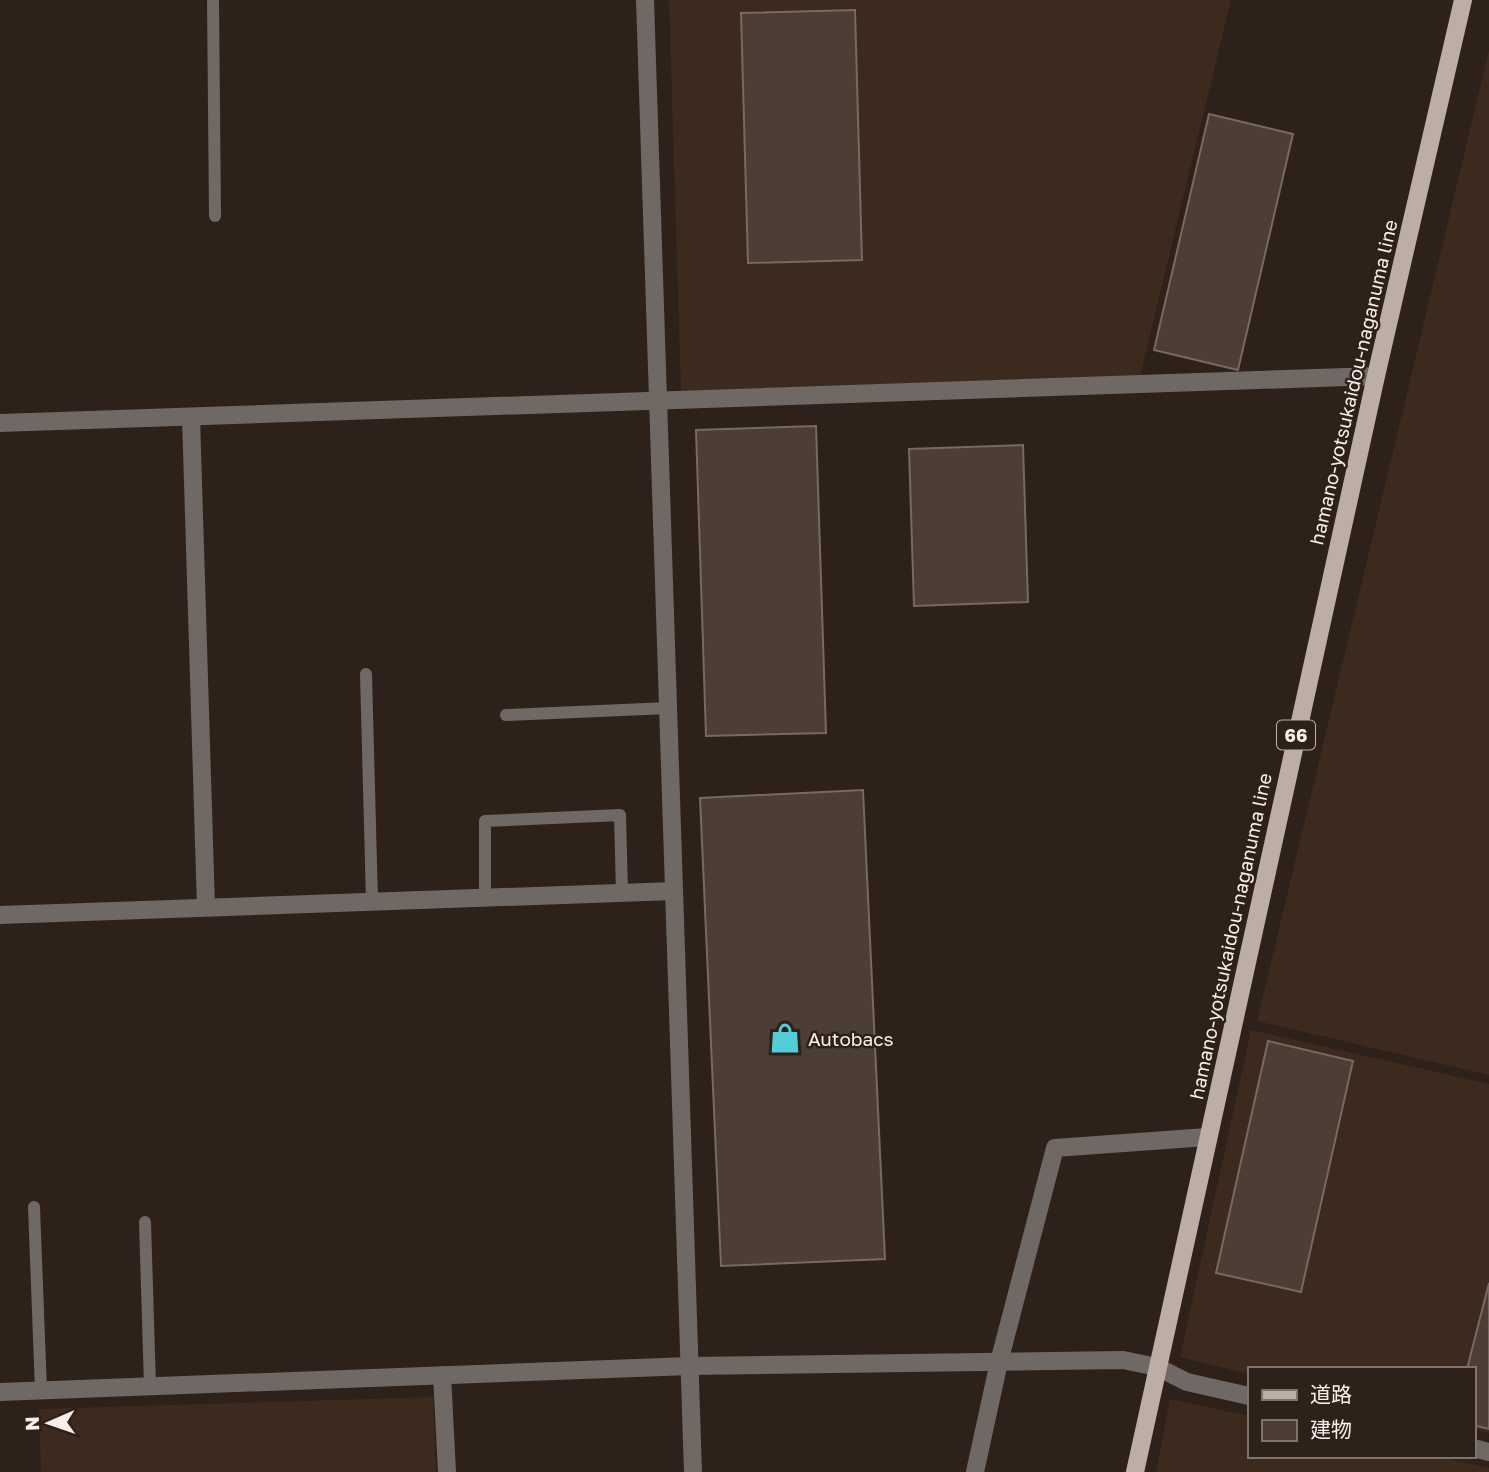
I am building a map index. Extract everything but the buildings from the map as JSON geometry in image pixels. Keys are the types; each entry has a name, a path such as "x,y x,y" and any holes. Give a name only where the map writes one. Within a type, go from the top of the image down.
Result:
{"main road":[{"name":"hamano-yotsukaidou-naganuma line","path":"1135,1472 1376,376 1463,0"}],"street":[{"path":"645,0 693,1472"},
{"path":"0,423 1376,376"},
{"path":"191,417 206,908"},
{"path":"0,915 674,891"},
{"path":"975,1472 999,1362 1055,1148 1207,1137"},
{"path":"0,1392 690,1366 1124,1360 1157,1367 1187,1381 1248,1396"},
{"path":"442,1376 447,1472"}],"lane":[{"path":"213,0 215,216"},
{"path":"366,674 372,901"},
{"path":"506,715 668,708"},
{"path":"485,897 485,821 620,815 622,892"},
{"path":"34,1207 41,1390"},
{"path":"145,1222 150,1386"}],"shaded area":[{"path":"669,0 1231,0 1140,376 681,391"},
{"path":"1489,50 1489,1075 1257,1021"},
{"path":"1251,1030 1489,1084 1489,1433 1475,1430 1475,1367 1248,1367 1248,1374 1180,1357"},
{"path":"433,1397 436,1472 41,1472 39,1409"},
{"path":"1170,1399 1248,1416 1248,1458 1443,1458 1489,1468 1489,1472 1156,1472"}],"place":[{"name":"Autobacs","path":"785,1038"}]}
